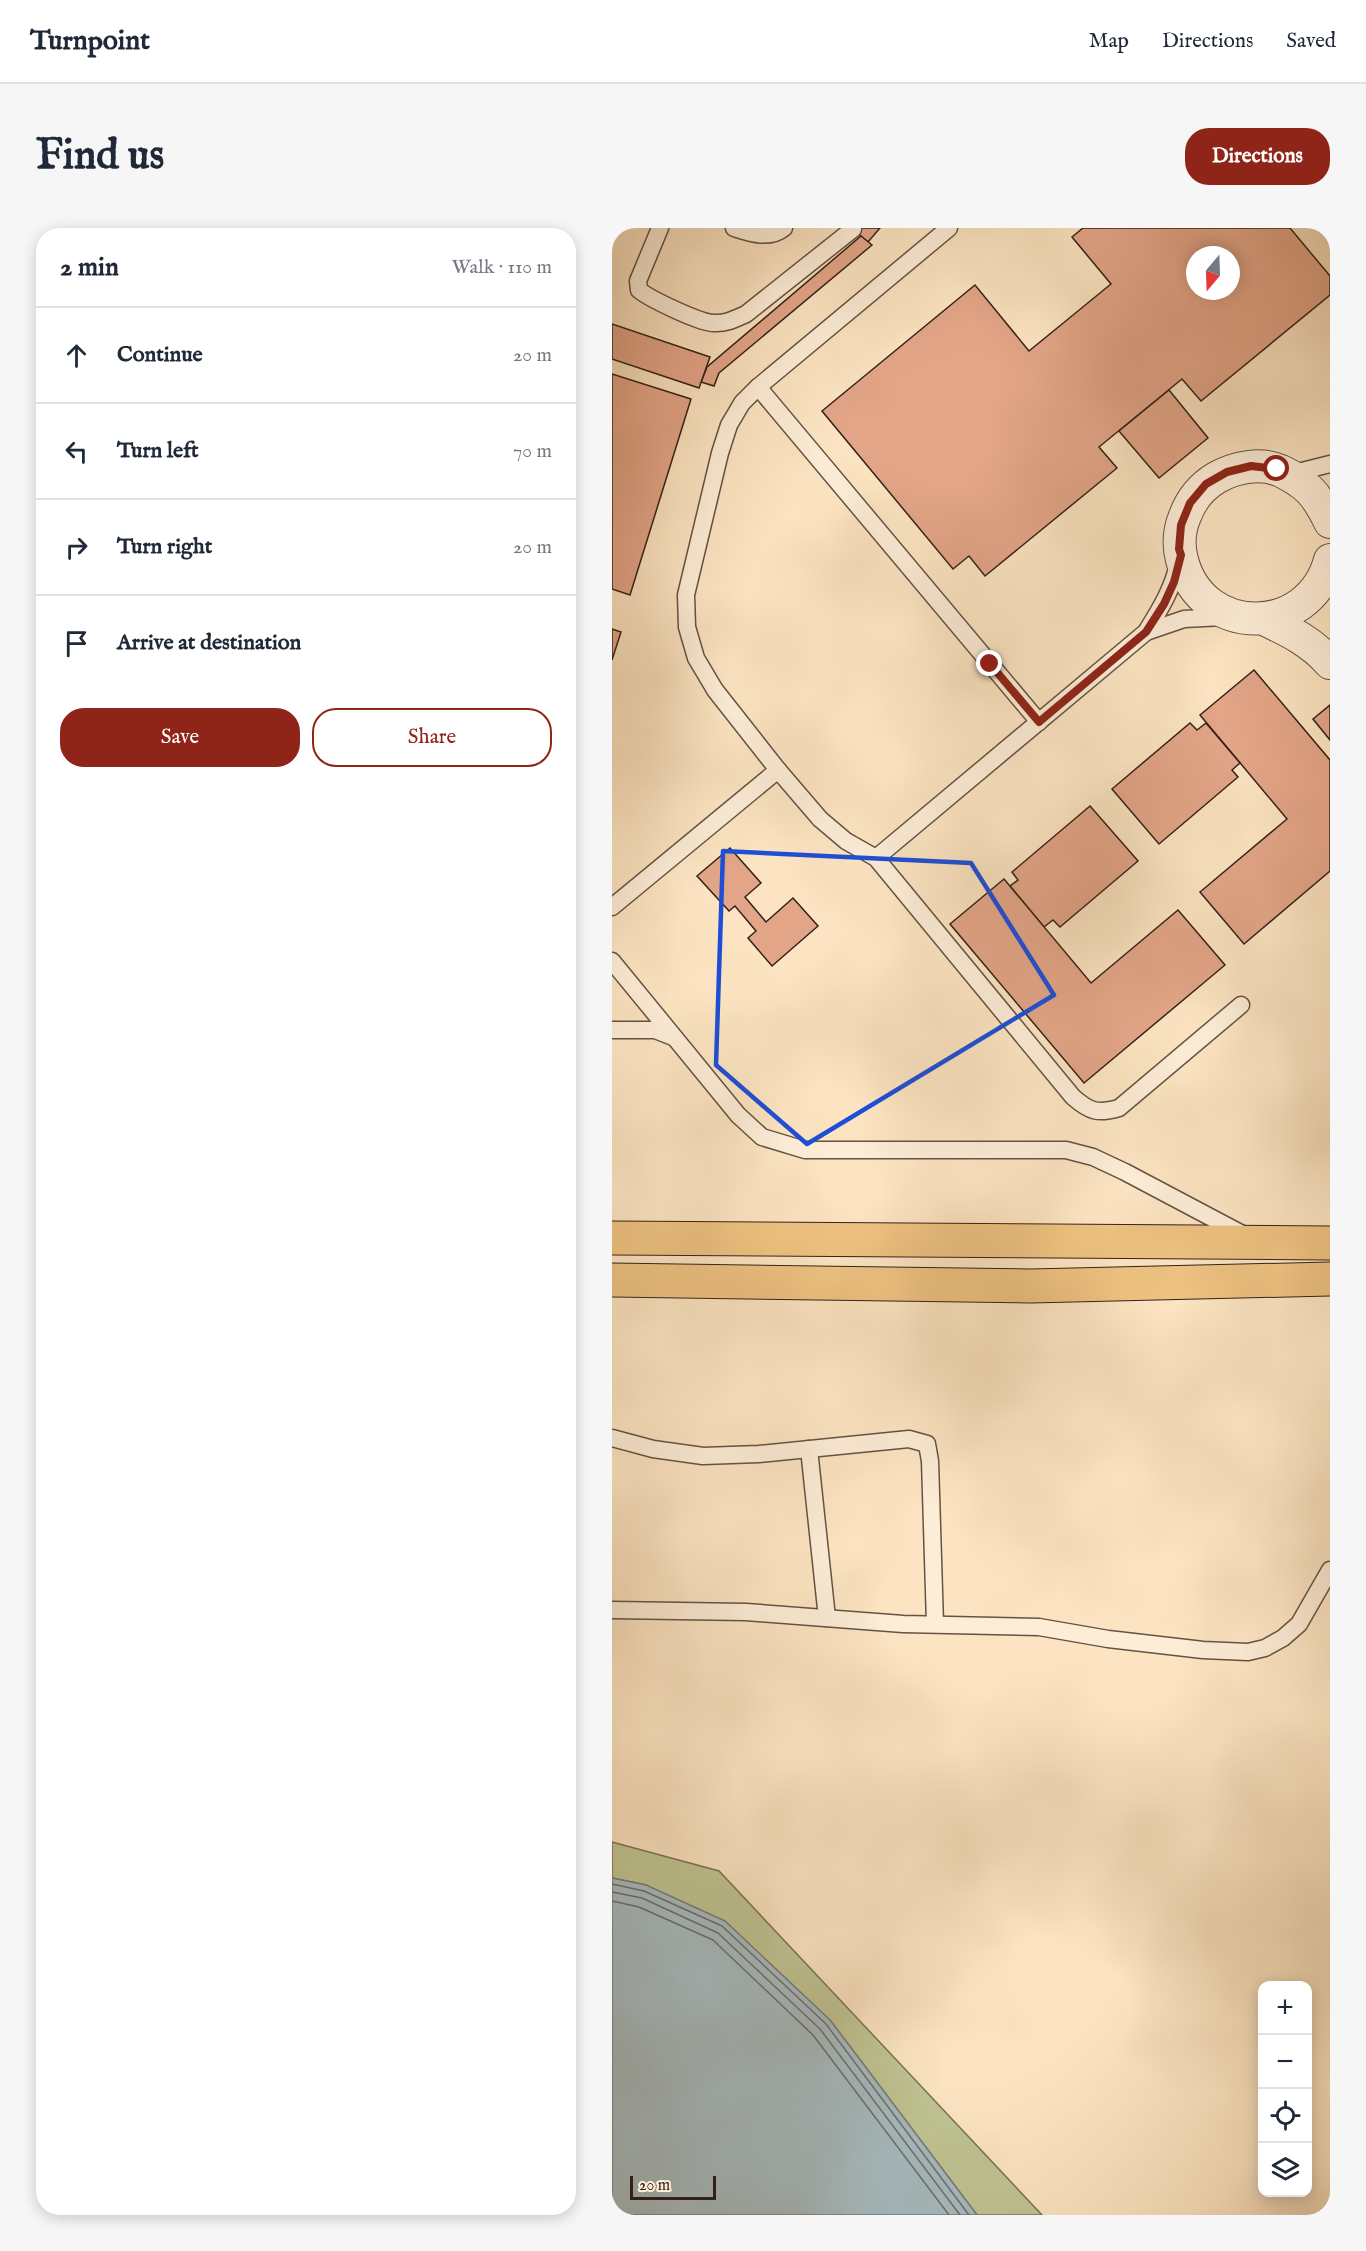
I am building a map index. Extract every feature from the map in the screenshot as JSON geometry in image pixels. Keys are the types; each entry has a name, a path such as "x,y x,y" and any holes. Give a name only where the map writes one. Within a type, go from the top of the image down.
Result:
{"main road":[{"path":"612,1238 1330,1242"},
{"path":"612,1280 1031,1286 1330,1279"}],"street":[{"path":"1330,522 1319,499 1301,480 1277,469 1251,466 1227,472 1206,484 1190,503 1181,525 1179,549 1185,573 1198,593 1217,609 1252,618 1299,636 1330,663"},
{"path":"1252,618 1289,612 1311,597 1329,573"}],"lane":[{"path":"660,228 638,281 639,290 648,298 712,324 729,321 746,314 853,229"},
{"path":"734,228 764,235 784,228"},
{"path":"949,228 758,387 742,403 729,425 720,453 686,595 687,627 696,658 715,690 820,819 846,841 876,858 1073,1097 1085,1107 1103,1113 1119,1108 1241,1005"},
{"path":"758,387 1039,722"},
{"path":"1288,475 1330,464"},
{"path":"876,858 1146,632 1164,604 1174,582 1181,555"},
{"path":"1146,632 1184,619 1252,618"},
{"path":"612,907 778,770"},
{"path":"612,961 738,1115 762,1137 805,1150 1066,1150 1093,1157 1125,1172 1258,1242"},
{"path":"612,1030 655,1030 674,1037"},
{"path":"612,1438 653,1449 703,1456 759,1454 909,1439 927,1444 930,1461 935,1624"},
{"path":"809,1449 827,1618"},
{"path":"612,1610 746,1612 935,1624 1039,1627 1108,1640 1203,1650 1248,1652 1265,1648 1283,1638 1299,1624 1330,1570"}],"highlighted area":[{"path":"723,851 971,863 1054,995 807,1144 716,1065"}],"green space":[{"path":"612,1842 719,1871 1042,2215 977,2215 830,2020 646,1885 612,1878"}],"water":[{"path":"612,1878 646,1885 725,1921 830,2020 977,2215 612,2215"}],"building":[{"path":"851,228 880,228 868,242"},
{"path":"1083,228 1290,228 1330,276 1330,295 1201,401 1182,379 1099,447 1117,468 985,576 969,556 953,569 822,411 975,285 1029,351 1111,284 1072,237"},
{"path":"861,236 872,245 719,373 714,386 701,382 707,367"},
{"path":"612,324 710,357 699,388 612,359"},
{"path":"612,374 691,399 630,595 612,589"},
{"path":"1169,390 1208,438 1159,478 1119,431"},
{"path":"612,629 621,632 612,660"},
{"path":"1254,670 1330,760 1330,871 1244,944 1200,892 1287,819 1200,715"},
{"path":"1330,705 1330,740 1313,719"},
{"path":"1190,723 1197,730 1206,723 1240,763 1232,770 1238,777 1159,844 1112,789"},
{"path":"1090,806 1138,861 1060,927 1053,920 1044,927 1010,886 1018,880 1012,872"},
{"path":"730,848 761,883 745,897 766,922 793,898 818,926 772,966 748,938 756,931 735,906 729,911 697,876"},
{"path":"1004,879 1091,983 1178,910 1225,965 1084,1083 950,924"}],"route":[{"path":"990,664 1039,722 1146,632 1164,604 1174,582 1181,555 1179,549 1181,525 1190,503 1206,484 1227,472 1251,466 1277,469"}]}
